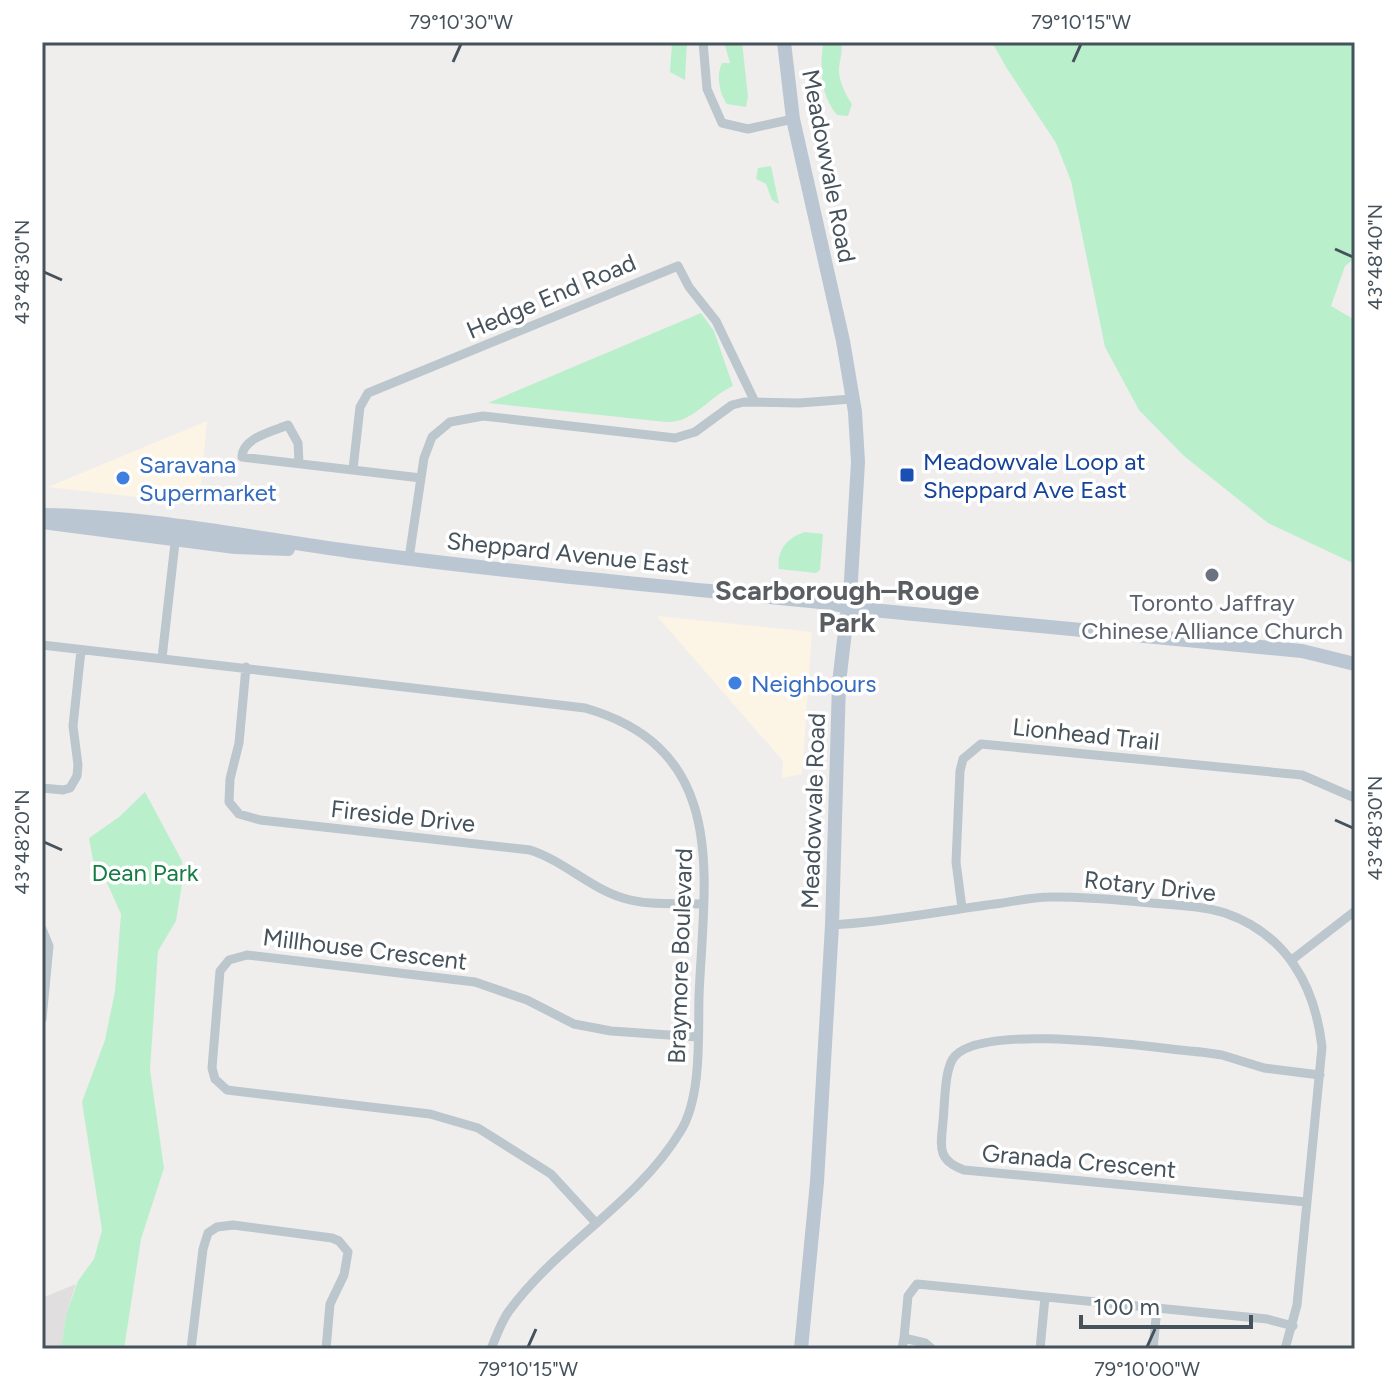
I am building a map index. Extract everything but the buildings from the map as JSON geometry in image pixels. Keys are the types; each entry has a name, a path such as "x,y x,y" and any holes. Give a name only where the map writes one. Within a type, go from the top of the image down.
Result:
{"main road":[{"name":"Meadowvale Road","path":"784,42 793,119 843,341 858,462 839,690 832,925 817,1182 801,1349"},
{"name":"Sheppard Avenue East","path":"42,515 86,515 177,524 409,558 847,607 1292,650 1355,664"},
{"name":"Sheppard Avenue East","path":"42,522 235,547 347,550"}],"street":[{"path":"703,42 707,89 722,123 748,129 793,119"},
{"name":"Hedge End Road","path":"353,469 360,407 368,393 678,266 689,287 716,321 755,402"},
{"path":"409,558 424,458 432,437 450,422 483,416 675,438 695,432 732,405 852,399"},
{"path":"299,463 298,443 288,425 247,443 242,450 242,457 421,478"},
{"path":"162,658 177,524"},
{"name":"Braymore Boulevard","path":"42,645 585,708 614,717 636,729 669,758 692,796 705,852 696,1083 683,1129 656,1167 533,1282 507,1313 491,1349"},
{"path":"42,788 70,788 77,776 73,726 81,650"},
{"name":"Fireside Drive","path":"246,667 239,743 229,788 229,802 239,814 260,820 530,850 568,867 619,897 644,902 703,904"},
{"name":"Lionhead Trail","path":"962,908 956,862 960,771 963,759 981,744 1302,775 1355,798"},
{"name":"Rotary Drive","path":"832,925 906,919 1047,897 1195,907 1224,913 1254,927 1274,941 1293,959 1309,989 1319,1018 1322,1047 1297,1305 1285,1349"},
{"path":"1293,959 1355,911"},
{"path":"42,929 49,946 42,1019"},
{"name":"Millhouse Crescent","path":"596,1223 551,1174 478,1128 430,1114 227,1090 215,1079 212,1068 220,971 229,960 247,955 475,982 527,1000 574,1024 611,1031 698,1037"},
{"name":"Granada Crescent","path":"1307,1202 964,1170 951,1165 941,1151 947,1080 952,1058 966,1048 1004,1040 1045,1038 1201,1052 1264,1068 1320,1075"},
{"path":"191,1349 203,1249 208,1233 217,1227 233,1225 332,1238 348,1252 344,1275 330,1304 326,1349"},
{"path":"902,1349 908,1296 917,1284 1267,1319 1293,1326"},
{"path":"1040,1349 1045,1297"},
{"path":"1153,1349 1157,1308"},
{"path":"904,1338 925,1343 932,1349"}],"shaded area":[{"path":"207,421 199,504 48,487"},
{"path":"657,616 812,632 802,774 782,778 783,761"},
{"path":"76,1284 66,1315 61,1349 42,1349 42,1298"}],"green space":[{"path":"672,42 687,42 685,80 670,72"},
{"path":"724,42 742,42 748,97 746,107 727,104 722,95 720,68 722,63 730,63"},
{"path":"841,42 840,77 852,104 848,116 837,115 824,90 822,63 823,44"},
{"path":"992,42 1355,42 1355,258 1345,266 1331,306 1355,320 1355,564 1268,523 1184,456 1139,410 1105,347 1071,181 1056,143"},
{"path":"771,166 779,204 772,200 766,184 756,179 758,168"},
{"path":"701,313 714,331 733,386 685,418 666,422 488,403"},
{"path":"805,532 823,534 820,570 816,573 779,569 779,556 784,545"},
{"name":"Dean Park","path":"145,792 182,861 183,878 176,921 158,951 150,1070 164,1168 141,1239 124,1349 61,1349 66,1315 78,1281 94,1259 102,1230 82,1102 105,1040 115,991 121,914 103,874 93,860 89,838 119,817"}],"place":[{"name":"Meadowvale Loop at Sheppard Ave East","path":"907,475"},
{"name":"Saravana Supermarket","path":"123,478"},
{"name":"Toronto Jaffray Chinese Alliance Church","path":"1212,575"},
{"name":"Neighbours","path":"735,683"}],"district":[{"name":"Scarborough–Rouge Park","path":"847,606"}]}
